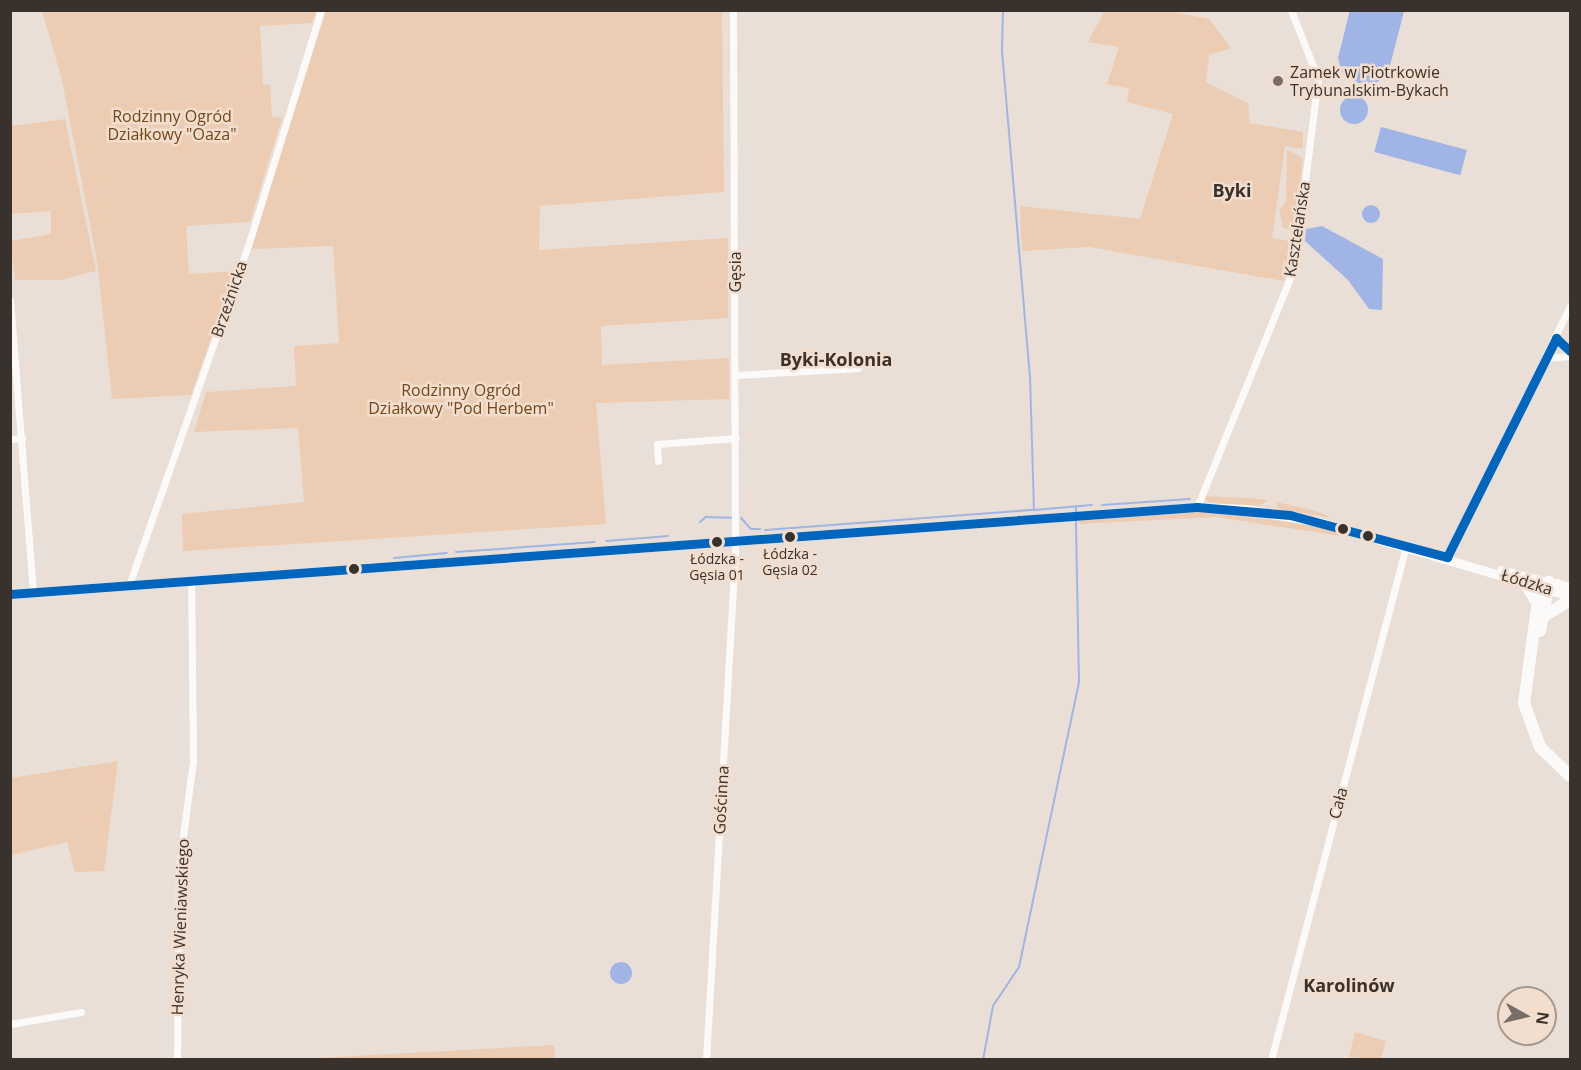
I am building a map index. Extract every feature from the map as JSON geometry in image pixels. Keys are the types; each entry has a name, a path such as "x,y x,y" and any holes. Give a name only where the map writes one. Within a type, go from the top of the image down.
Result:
{"highway":[{"path":"1526,584 1538,605"},
{"path":"1551,586 1538,605 1524,697 1530,728 1547,754 1570,776"},
{"path":"1547,754 1529,691 1551,586"},
{"path":"1544,619 1570,598"}],"main road":[{"name":"Łódzka","path":"10,594 735,537 1197,507 1290,515 1551,586 1570,598"},
{"name":"Łódzka","path":"1484,567 1526,584 1570,588"}],"street":[{"name":"Brzeźnicka","path":"129,585 248,246 321,10"},
{"name":"Gęsia","path":"732,10 736,375 735,537"},
{"name":"Kasztelańska","path":"1197,507 1294,268 1318,79 1291,10"},
{"path":"10,300 33,592"},
{"path":"1448,557 1570,306"},
{"path":"1546,358 1570,356"},
{"path":"736,375 858,368"},
{"path":"10,439 22,438"},
{"path":"658,460 657,444 736,438"},
{"name":"Gościnna","path":"706,1059 735,537"},
{"name":"Cała","path":"1271,1059 1406,546"},
{"name":"Henryka Wieniawskiego","path":"177,1059 179,866 193,761 191,580"},
{"path":"10,1024 81,1012"}],"green space":[{"path":"1105,10 1167,11 1209,19 1231,48 1209,55 1206,82 1248,103 1250,123 1303,132 1303,149 1285,146 1272,238 1289,241 1284,281 1089,247 1022,251 1020,206 1140,219 1173,114 1127,102 1129,88 1107,84 1119,47 1088,42"},
{"name":"Rodzinny Ogród Działkowy \"Oaza\"","path":"42,11 316,11 312,23 260,26 263,84 270,85 272,117 282,118 250,222 186,226 189,274 235,271 191,395 112,399 97,260 62,80"},
{"name":"Rodzinny Ogród Działkowy \"Pod Herbem\"","path":"326,11 722,11 724,192 540,206 539,250 728,238 728,318 601,326 602,365 729,358 729,399 596,403 606,524 183,551 182,514 304,502 298,428 194,432 206,392 296,386 294,346 339,343 333,246 251,249"},
{"path":"65,119 96,271 60,280 15,280 11,241 51,234 51,211 11,214 11,126"},
{"path":"1287,150 1303,158 1295,230 1283,228 1279,210 1286,201"},
{"path":"1203,496 1268,500 1260,506 1209,503"},
{"path":"1276,502 1313,510 1333,518 1278,509"},
{"path":"1200,511 1313,525 1354,538 1216,517 1079,524 1079,519"},
{"path":"118,761 104,871 75,872 67,842 11,855 11,778"},
{"path":"1355,1032 1386,1041 1381,1059 1349,1057"},
{"path":"554,1045 555,1059 299,1059"}],"water":[{"path":"1350,10 1404,11 1390,66 1378,82 1358,83 1342,72 1338,58"},
{"path":"1354,96 1364,100 1368,110 1364,120 1354,124 1344,120 1340,110 1344,100"},
{"path":"1381,127 1467,150 1460,175 1374,152"},
{"path":"1371,205 1377,208 1380,214 1377,220 1371,223 1365,220 1362,214 1365,208"},
{"path":"1322,226 1383,259 1382,310 1369,309 1348,280 1305,241 1306,229"},
{"path":"621,962 629,965 632,973 629,981 621,984 613,981 610,973 613,965"}],"waterway":[{"path":"1003,10 1002,51 1030,376 1034,510 1092,505"},
{"path":"1102,505 1190,499"},
{"path":"1076,507 1076,514"},
{"path":"765,530 1034,510"},
{"path":"700,522 706,517 731,518"},
{"path":"741,518 751,529 760,529"},
{"path":"983,1060 993,1006 1019,967 1079,682 1076,520"},
{"path":"606,541 668,536"},
{"path":"456,552 595,542"},
{"path":"394,558 447,553"}],"transit line":[{"path":"10,594 1197,507 1290,515 1447,557 1556,338 1570,351"}],"place":[{"name":"Zamek w Piotrkowie Trybunalskim-Bykach","path":"1278,81"},
{"name":"Łódzka - Gęsia 02","path":"790,537"},
{"name":"Łódzka - Gęsia 01","path":"717,542"}],"district":[{"name":"Byki","path":"1232,190"},
{"name":"Byki-Kolonia","path":"836,359"},
{"name":"Karolinów","path":"1349,985"}]}
